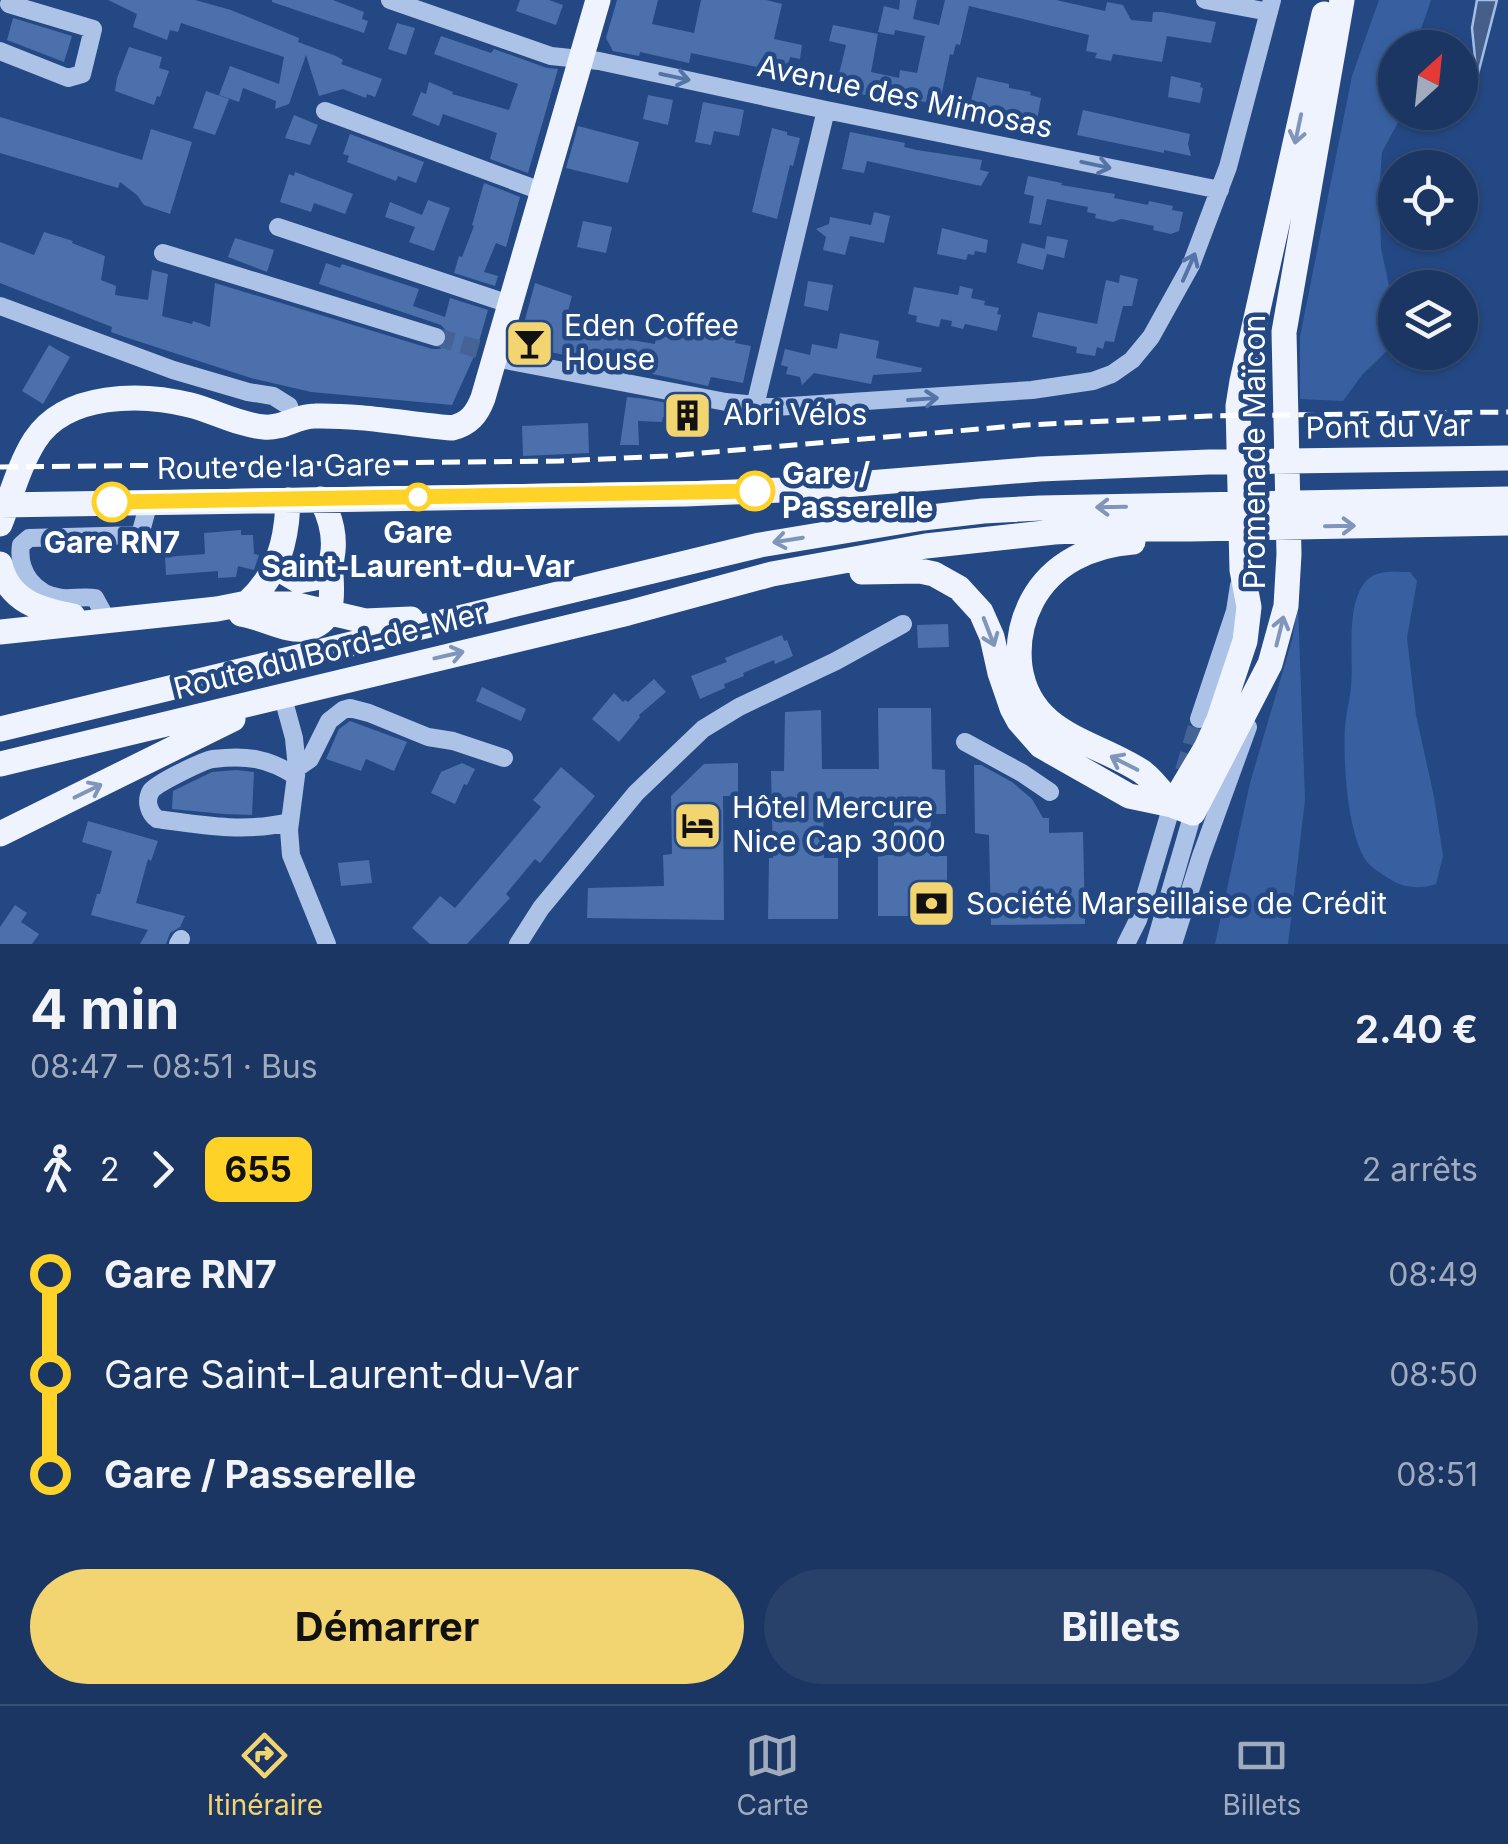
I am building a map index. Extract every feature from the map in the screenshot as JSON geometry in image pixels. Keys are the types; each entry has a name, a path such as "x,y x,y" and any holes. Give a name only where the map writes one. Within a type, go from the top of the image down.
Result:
{"main road":[{"path":"0,526 37,436 79,406 144,399 189,405 260,427 283,426 294,420 321,416 452,428 468,421 479,409 490,354 509,304 598,0"},
{"name":"Promenade Maïcon","path":"1183,809 1245,641 1249,608 1242,570 1238,406 1329,0"},
{"name":"Promenade Maïcon","path":"1183,809 1259,687 1278,641 1289,580 1286,311 1342,0"},
{"name":"Pont du Var","path":"1209,462 1508,458"},
{"name":"Route de la Gare","path":"22,505 783,490 1040,469 1209,462"},
{"path":"334,547 364,498"},
{"path":"322,499 330,516 334,547 328,612"},
{"path":"1183,809 1144,772 1066,734 1038,710 1026,692 1018,653 1019,634 1036,592 1047,579 1095,548 1153,540 1202,521 1508,499"},
{"path":"256,611 278,561 288,500"},
{"name":"Route du Bord-de-Mer","path":"0,730 760,545 923,518 1040,508 1202,521"},
{"path":"1202,521 1508,523"},
{"name":"Route du Bord-de-Mer","path":"0,764 628,613 772,574 926,546 1202,521"},
{"path":"278,561 284,572 299,581 331,574"},
{"path":"0,564 5,582 22,600 57,613 102,620"},
{"path":"628,613 862,572 906,570 934,574 959,588 981,612 1012,708 1041,746 1129,796 1183,809"},
{"path":"5,625 217,610 256,611 293,604 365,620 453,620"},
{"path":"254,668 272,639 271,628 256,611"},
{"path":"0,834 212,728 325,693 354,678"}],"street":[{"name":"Avenue des Mimosas","path":"390,0 552,56 599,61 1220,190"},
{"path":"490,354 755,406 1032,390 1112,374 1132,360 1151,337 1191,265 1228,168 1271,6 1205,0"},
{"path":"0,51 68,78 82,74 93,29 8,4"},
{"path":"755,406 826,110"},
{"path":"325,111 541,191"},
{"path":"278,228 509,304"},
{"path":"163,252 436,336"},
{"path":"0,306 173,370 274,396 289,406 294,420"},
{"path":"102,620 96,598 53,596 26,578 20,545 29,538 140,535 149,502"},
{"path":"22,505 47,537"},
{"path":"1198,719 1234,611 1242,570"},
{"path":"518,944 541,908 636,793 703,729 903,624"},
{"path":"1173,944 1259,687"},
{"path":"286,706 294,738 296,772 289,822 290,855 327,944"},
{"path":"296,772 310,759 329,721 350,708 428,737 504,758"},
{"path":"965,742 1050,792"},
{"path":"289,822 263,828 234,828 157,819 151,815 150,797 160,784 209,759 260,759 296,772"},
{"path":"1126,944 1183,809"},
{"path":"1155,944 1183,809"},
{"path":"1184,944 1212,856 1208,836"}],"shaded area":[{"path":"1379,0 1431,0 1421,30 1378,30 1378,130 1394,130 1383,150 1378,150 1378,250 1381,250 1386,270 1378,270 1378,359 1343,401 1300,399 1300,337 1352,76"},
{"path":"1477,0 1497,0 1478,74 1478,30 1472,28"},
{"path":"1410,572 1417,581 1407,638 1416,715 1443,856 1436,884 1416,887 1391,880 1367,862 1360,850 1351,816 1345,758 1353,617 1359,591 1375,575"},
{"path":"1298,606 1305,800 1288,944 1215,944 1250,783 1292,640"}],"building":[{"path":"108,0 195,0 231,10 336,56 343,60 341,64 382,79 375,97 367,94 366,98 343,89 319,96 306,55 289,104 275,109 276,101 243,88 239,102 219,95 230,66 279,84 284,57 181,23 178,32 170,30 167,40 133,27 137,14"},
{"path":"272,0 333,0 364,12 362,19 368,21 364,33"},
{"path":"520,0 549,0 563,5 556,25 516,11"},
{"path":"617,0 658,0 652,24 694,33 701,0 766,0 782,4 774,39 802,45 800,59 790,57 786,73 771,73 691,53 689,63 640,52 639,56 613,51 606,38"},
{"path":"900,0 917,0 913,19 939,25 945,0 1056,0 1105,11 1107,2 1123,5 1131,20 1152,22 1153,12 1162,12 1216,22 1211,43 1167,36 1162,62 1113,54 1111,61 1095,58 1097,53 1086,51 1089,35 969,6 960,45 956,44 953,55 950,54 940,102 883,93 882,98 830,91 846,45 829,41 833,25 878,34 871,72 899,78 900,70 917,73 925,36 895,30 894,35 878,32 884,6 899,10"},
{"path":"13,18 72,36 64,62 7,40"},
{"path":"397,23 415,28 406,55 388,49"},
{"path":"441,36 558,69 528,173 490,159 497,133 443,114 439,126 412,115 429,82 452,94 509,110 518,84 434,54"},
{"path":"129,47 162,57 159,68 169,71 154,105 115,91"},
{"path":"1171,76 1201,83 1200,103 1168,97"},
{"path":"977,77 1009,84 1009,88 1041,98 1037,121 992,112 991,118 968,113"},
{"path":"206,91 229,99 215,135 193,128"},
{"path":"648,95 673,100 668,125 643,119"},
{"path":"703,102 744,110 739,136 714,131 711,145 695,142"},
{"path":"1083,110 1190,134 1191,156 1077,135"},
{"path":"294,115 318,125 310,145 285,138"},
{"path":"0,117 142,160 151,129 192,142 170,214 144,205 120,182 118,188 0,153"},
{"path":"578,126 639,142 628,183 566,168"},
{"path":"772,128 800,138 777,219 752,212"},
{"path":"850,132 905,143 904,147 917,150 982,160 980,170 989,172 981,186 867,161 864,173 842,169"},
{"path":"350,134 424,162 416,183 398,176 396,181 347,162 349,156 343,154"},
{"path":"295,172 353,194 345,214 314,203 311,212 280,202 289,174 294,176"},
{"path":"1028,176 1115,194 1114,198 1173,206 1172,210 1183,212 1179,231 1171,234 1121,219 1113,222 1095,218 1096,214 1087,212 1088,207 1047,199 1041,225 1029,223 1034,196 1024,194"},
{"path":"484,183 520,197 506,247 496,243 484,272 498,276 495,286 454,273 474,226"},
{"path":"428,200 450,208 434,251 409,242 415,227 385,217 390,202 422,215"},
{"path":"874,212 890,216 884,243 850,236 845,255 823,250 826,237 816,229 829,224 830,217 871,225"},
{"path":"583,221 612,227 606,253 577,247"},
{"path":"942,228 988,240 986,253 975,251 966,260 937,254"},
{"path":"44,232 105,256 101,280 116,286 115,295 148,300 152,270 168,274 162,316 192,324 193,321 210,327 215,283 432,349 445,345 448,333 441,325 319,284 326,263 340,268 342,264 419,289 413,306 445,317 450,298 488,310 476,352 452,405 311,392 251,378 122,336 111,332 112,327 0,283 0,242 34,255"},
{"path":"1047,236 1068,240 1064,258 1047,254 1043,270 1017,263 1022,243 1045,249"},
{"path":"235,238 274,250 267,272 228,257"},
{"path":"1120,275 1138,279 1132,306 1123,306 1114,342 1105,341 1103,349 1097,347 1095,356 1076,353 1077,347 1032,337 1038,312 1097,324 1106,280 1119,283"},
{"path":"808,281 833,285 828,311 804,306"},
{"path":"535,283 572,296 567,315 611,325 609,336 655,344 656,336 670,337 671,329 719,335 722,325 738,328 735,343 751,346 743,383 711,377 708,386 518,345"},
{"path":"960,286 973,289 971,298 999,308 997,331 965,324 963,329 941,319 939,327 916,322 917,316 908,314 914,287 958,295"},
{"path":"840,333 879,341 876,358 922,368 921,372 873,375 871,384 814,373 802,385 800,377 786,374 788,367 781,365 785,349 810,355 812,344 837,349"},
{"path":"49,345 70,357 43,404 22,391"},
{"path":"627,397 703,410 698,423 663,417 662,422 638,421 639,445 620,445"},
{"path":"588,423 589,453 523,456 522,426"},
{"path":"241,530 241,535 253,535 254,554 259,555 254,570 238,566 236,577 218,578 218,571 166,575 165,557 205,554 204,533"},
{"path":"948,624 949,647 918,648 917,625"},
{"path":"782,635 793,656 743,673 744,676 724,684 725,688 700,699 691,676"},
{"path":"654,679 666,692 639,715 619,742 592,719 614,693 628,702"},
{"path":"482,687 526,709 521,721 476,701"},
{"path":"878,708 931,708 932,769 945,770 946,814 931,814 930,856 947,856 947,916 878,916 878,855 894,855 894,802 823,798 824,858 838,858 838,919 768,919 769,858 773,858 771,771 784,771 785,712 821,710 822,769 879,769"},
{"path":"350,721 407,742 394,771 366,759 361,771 326,759 339,729"},
{"path":"462,763 475,769 455,804 431,793 441,772"},
{"name":"Hôtel Mercure Nice Cap 3000","path":"738,763 738,796 723,796 724,920 587,918 588,888 664,886 663,855 672,854 671,796 704,764"},
{"path":"974,765 1012,782 1032,799 1043,818 1049,818 1049,833 1083,832 1085,924 991,925 989,835 975,833"},
{"path":"561,767 595,796 540,863 535,859 506,894 510,898 467,944 430,944 412,928 440,896 455,908 541,807 533,800"},
{"path":"212,772 254,772 252,815 172,809 173,791"},
{"path":"88,821 158,841 151,861 148,859 136,903 185,916 166,944 140,944 148,930 91,915 112,851 82,842"},
{"path":"369,860 372,883 341,886 338,863"},
{"path":"15,905 27,913 21,922 39,934 32,944 0,944 0,927"}],"tunnel":[{"path":"436,337 478,349"},
{"path":"1184,771 1199,719"}],"railway":[{"path":"0,467 560,461 667,456 1026,425 1209,416 1508,412"}],"bus line":[{"name":"655","path":"112,502 755,491"}],"place":[{"name":"Eden Coffee House","path":"529,343"},
{"name":"Abri Vélos","path":"688,415"},
{"name":"Gare / Passerelle","path":"755,491"},
{"name":"Gare Saint-Laurent-du-Var","path":"418,497"},
{"name":"Gare RN7","path":"112,502"},
{"name":"Hôtel Mercure Nice Cap 3000","path":"697,825"},
{"name":"Société Marseillaise de Crédit","path":"931,904"}]}
